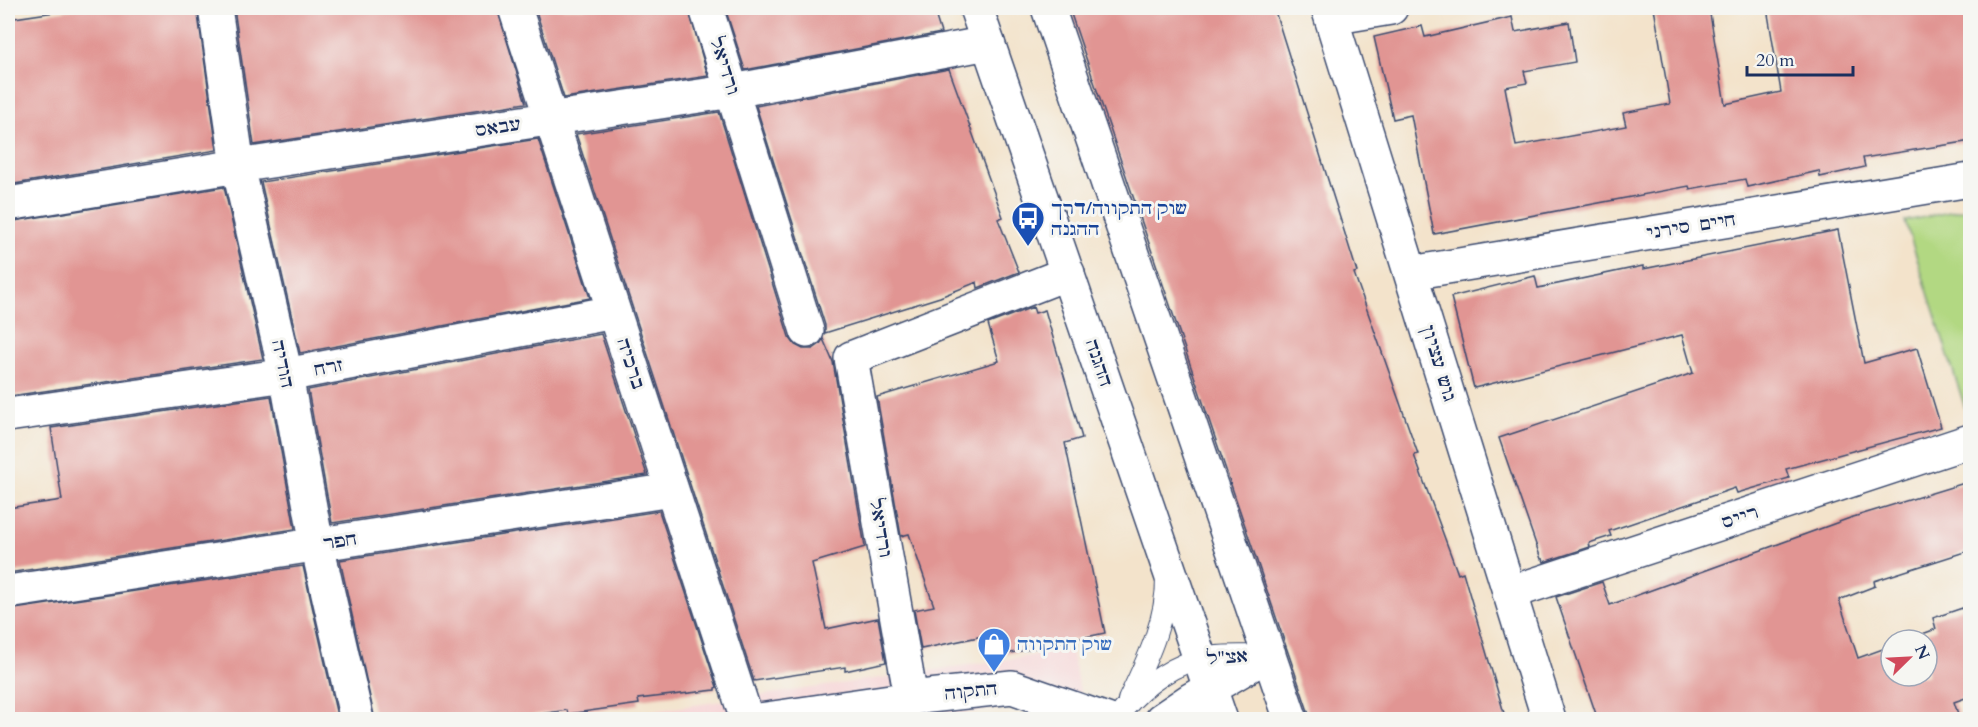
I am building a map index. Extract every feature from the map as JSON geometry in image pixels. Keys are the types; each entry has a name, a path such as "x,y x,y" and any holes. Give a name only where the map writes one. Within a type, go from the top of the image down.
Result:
{"street":[{"name":"הודיה","path":"215,8 238,166 286,375 317,545 357,720"},
{"name":"ברכיה","path":"515,8 747,720"},
{"name":"ורדיאל","path":"706,8 807,331"},
{"name":"ההגנה","path":"976,8 1215,705"},
{"path":"1048,8 1291,720"},
{"path":"1330,13 1391,8"},
{"name":"גוש עציון","path":"1330,13 1549,720"},
{"name":"עבאס","path":"8,204 238,166 733,91 988,43"},
{"name":"חיים סירני","path":"1411,273 1971,180"},
{"name":"ורדיאל","path":"910,698 851,358 1068,273"},
{"name":"זרח","path":"8,415 286,375 614,312"},
{"name":"רייס","path":"1509,593 1971,441"},
{"name":"חפר","path":"8,592 672,490"},
{"name":"אצ\"ל","path":"1161,720 1184,703 1215,705 1269,654"},
{"name":"התקוה","path":"759,720 910,698 1012,687 1116,715"}],"lane":[{"path":"1116,715 1157,632 1166,583 1165,556"},
{"name":"אצ\"ל","path":"1116,715 1149,685 1168,672 1198,658 1269,654"}],"shaded area":[{"name":"שוק התקווה","path":"1071,650 1081,696 921,720 592,720"}],"green space":[{"path":"1970,208 1970,413 1967,414 1905,221"}],"building":[{"path":"82,8 197,8 217,150 8,185 8,19"},
{"path":"234,8 497,8 526,103 254,145"},
{"path":"535,8 688,8 708,76 564,98"},
{"path":"725,8 933,8 941,33 745,70"},
{"path":"1069,8 1274,8 1357,272 1354,273 1418,454 1414,455 1458,574 1463,572 1506,720 1311,720"},
{"path":"1654,8 1709,8 1725,104 1781,92 1767,8 1971,8 1971,141 1863,158 1865,167 1820,177 1819,171 1747,187 1745,179 1690,189 1689,186 1434,234 1411,115 1393,119 1374,37 1422,26 1425,37 1512,17 1515,32 1569,22 1575,62 1524,71 1527,83 1505,87 1516,146 1626,126 1623,113 1670,104"},
{"path":"949,69 1003,217 998,219 1019,272 978,288 977,282 940,297 825,333 825,325 756,106"},
{"path":"719,112 789,337 795,345 803,349 813,349 823,339 833,362 865,547 812,563 826,629 878,618 886,662 845,671 845,667 754,681 576,134"},
{"path":"538,139 590,298 300,353 261,182"},
{"path":"224,187 263,359 10,396 8,222"},
{"path":"1838,230 1864,363 1917,348 1941,427 1786,469 1789,478 1737,493 1735,488 1609,531 1611,536 1589,543 1590,547 1544,562 1499,438 1693,373 1682,335 1474,388 1451,297 1535,276 1538,288"},
{"path":"1033,307 1035,313 1045,310 1082,438 1065,443 1105,633 992,657 988,635 921,649 914,610 934,606 909,534 901,536 877,397 999,361 988,324"},
{"path":"601,334 647,475 332,523 308,390"},
{"path":"271,396 295,529 8,573 8,508 62,500 51,428"},
{"path":"1971,481 1971,550 1874,581 1875,586 1839,600 1858,658 1879,650 1879,688 1939,688 1939,628 1936,628 1933,618 1971,605 1971,696 1954,702 1960,720 1598,720 1556,597 1602,582 1610,605 1850,518"},
{"path":"659,511 717,687 715,690 638,699 639,704 568,714 567,710 501,720 375,720 340,560"},
{"path":"303,566 338,720 11,720 8,694 8,610"}],"place":[{"name":"שוק התקווה/דרך ההגנה","path":"1028,247"},
{"name":"שוק התקווה","path":"994,673"}]}
